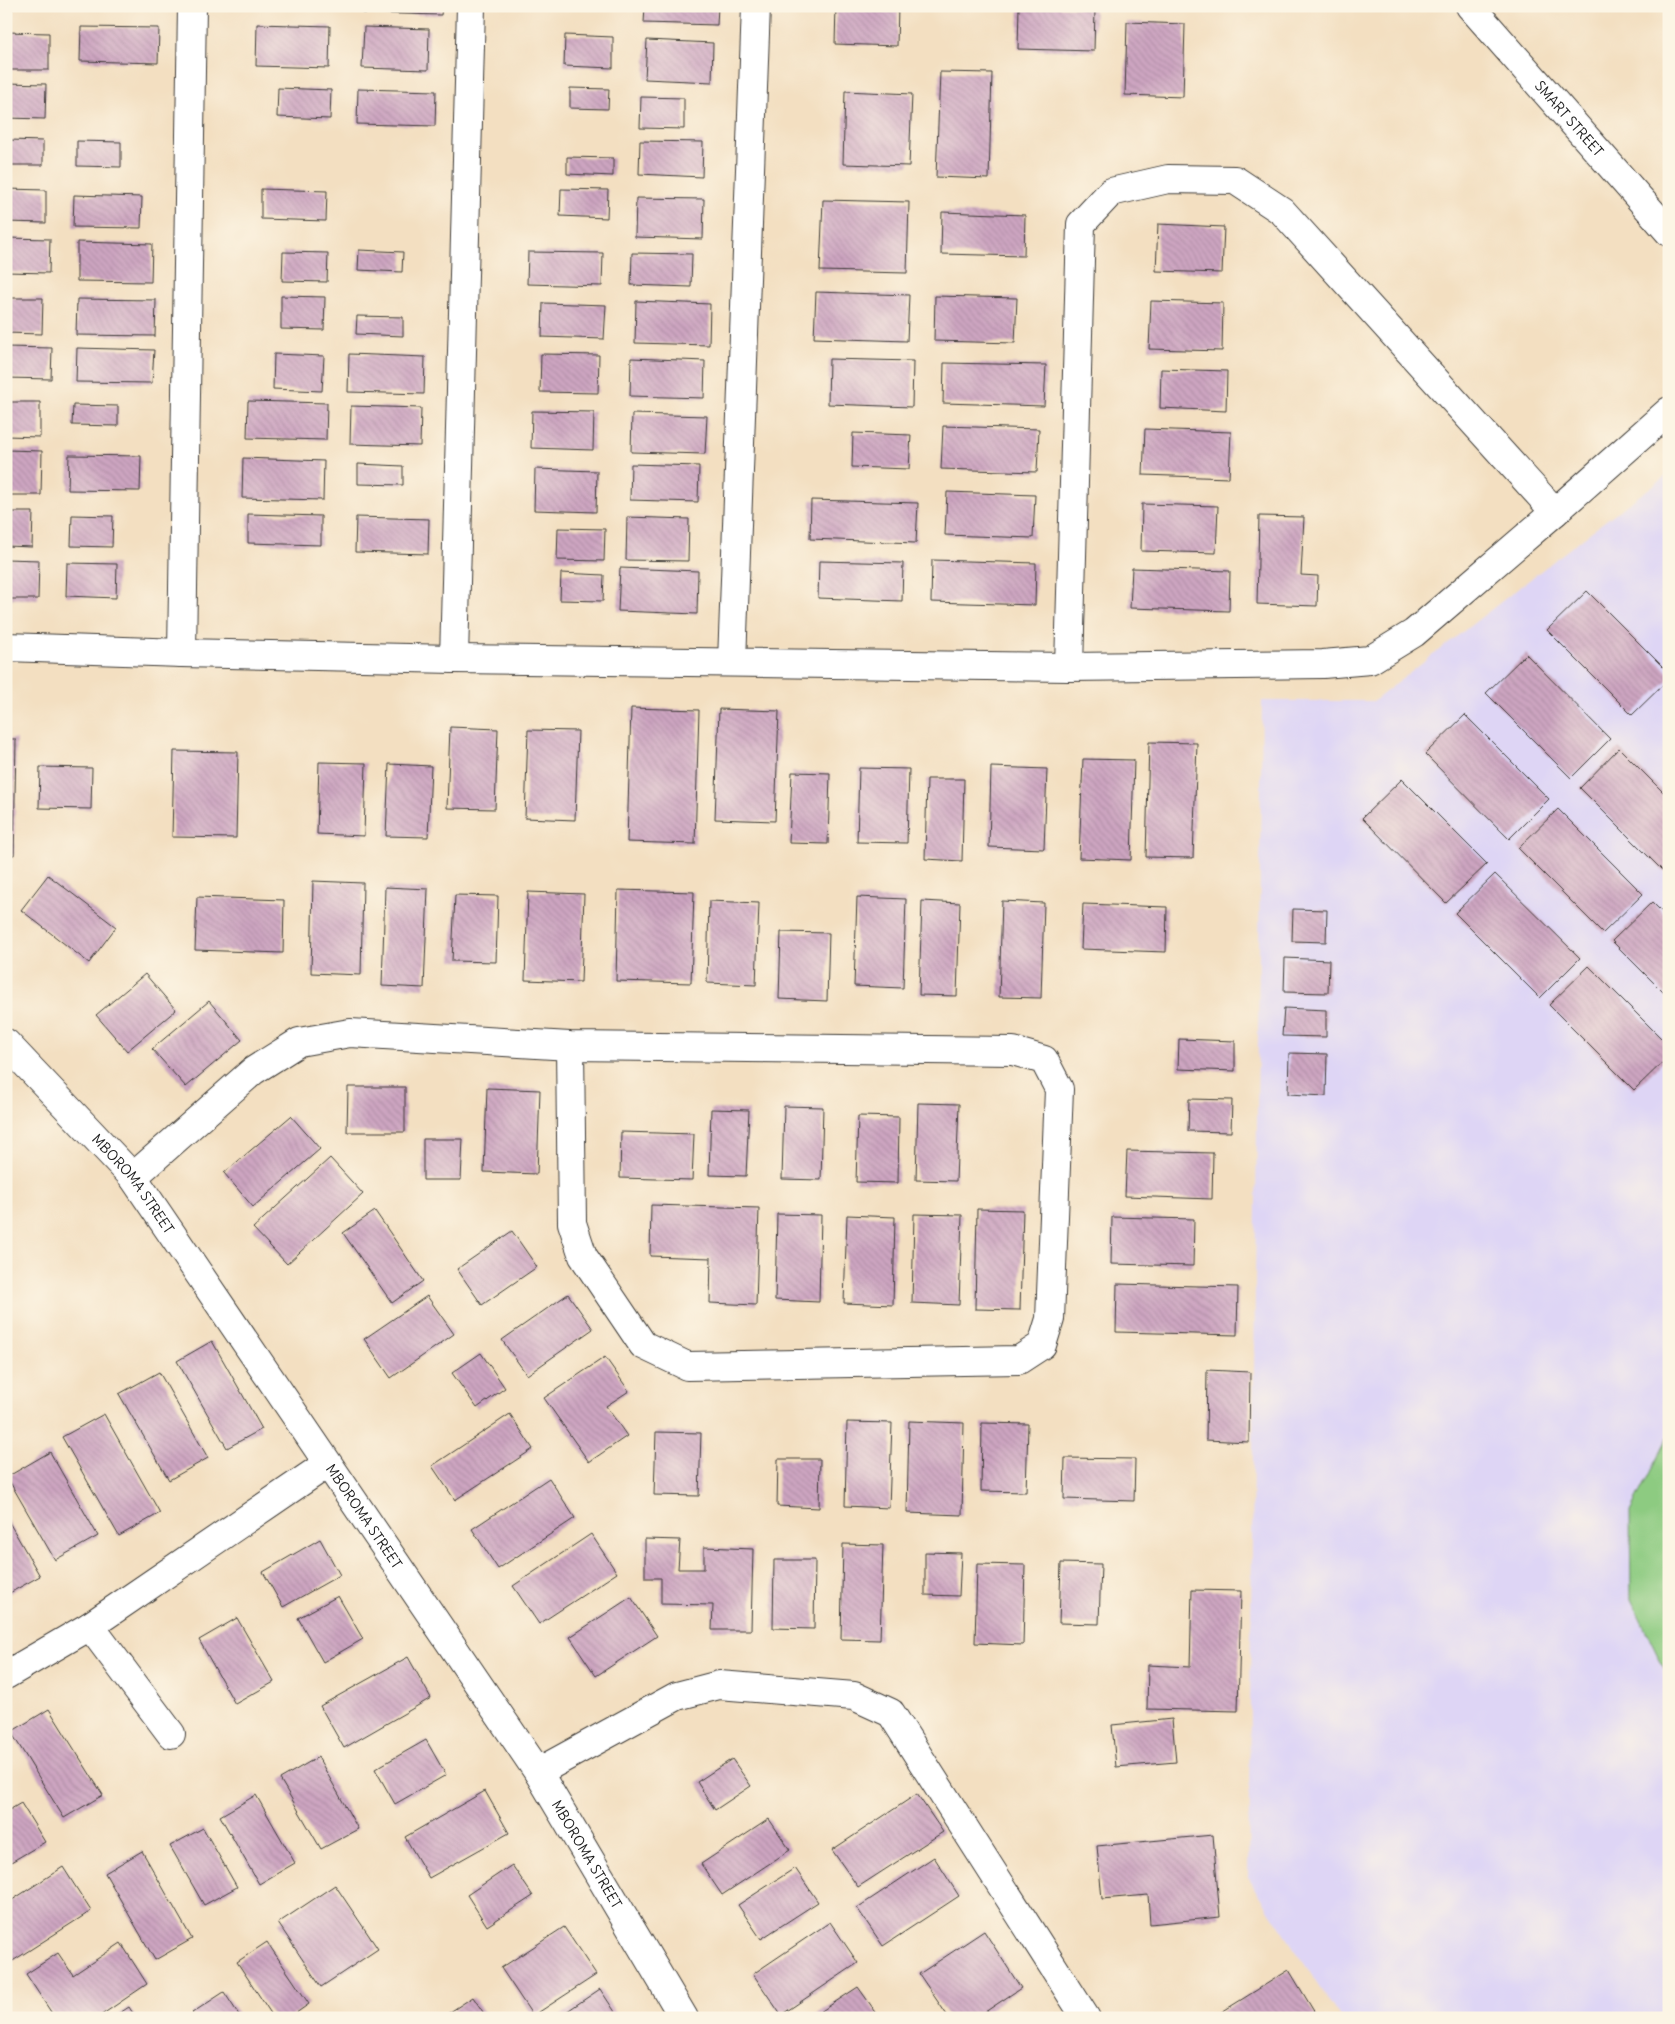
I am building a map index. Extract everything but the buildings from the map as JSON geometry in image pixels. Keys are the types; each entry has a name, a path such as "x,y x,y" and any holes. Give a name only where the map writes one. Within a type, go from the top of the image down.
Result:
{"street":[{"path":"182,653 192,6"},
{"path":"454,659 471,6"},
{"path":"732,662 756,6"},
{"name":"SMART STREET","path":"1470,6 1669,232"},
{"path":"1069,667 1080,224 1111,192 1168,178 1235,180 1282,211 1556,512"},
{"path":"6,647 454,659 1069,667 1323,664 1370,660 1414,633 1556,512 1669,411"},
{"path":"133,1177 253,1071 299,1042 350,1033 570,1046 1013,1051 1044,1060 1059,1089 1050,1319 1042,1346 1019,1360 687,1366 643,1346 583,1256 572,1223 570,1046"},
{"name":"MBOROMA STREET","path":"6,1043 133,1177 538,1772 684,2018"},
{"path":"6,1675 90,1626 327,1464"},
{"path":"90,1626 171,1734"},
{"path":"538,1772 677,1696 719,1685 854,1696 891,1713 1086,2018"}],"shaded area":[{"path":"1669,474 1669,2018 1340,2018 1248,1878 1262,701 1374,701 1610,517"}],"green space":[{"path":"1669,1435 1669,1678 1631,1599 1630,1511"}]}
